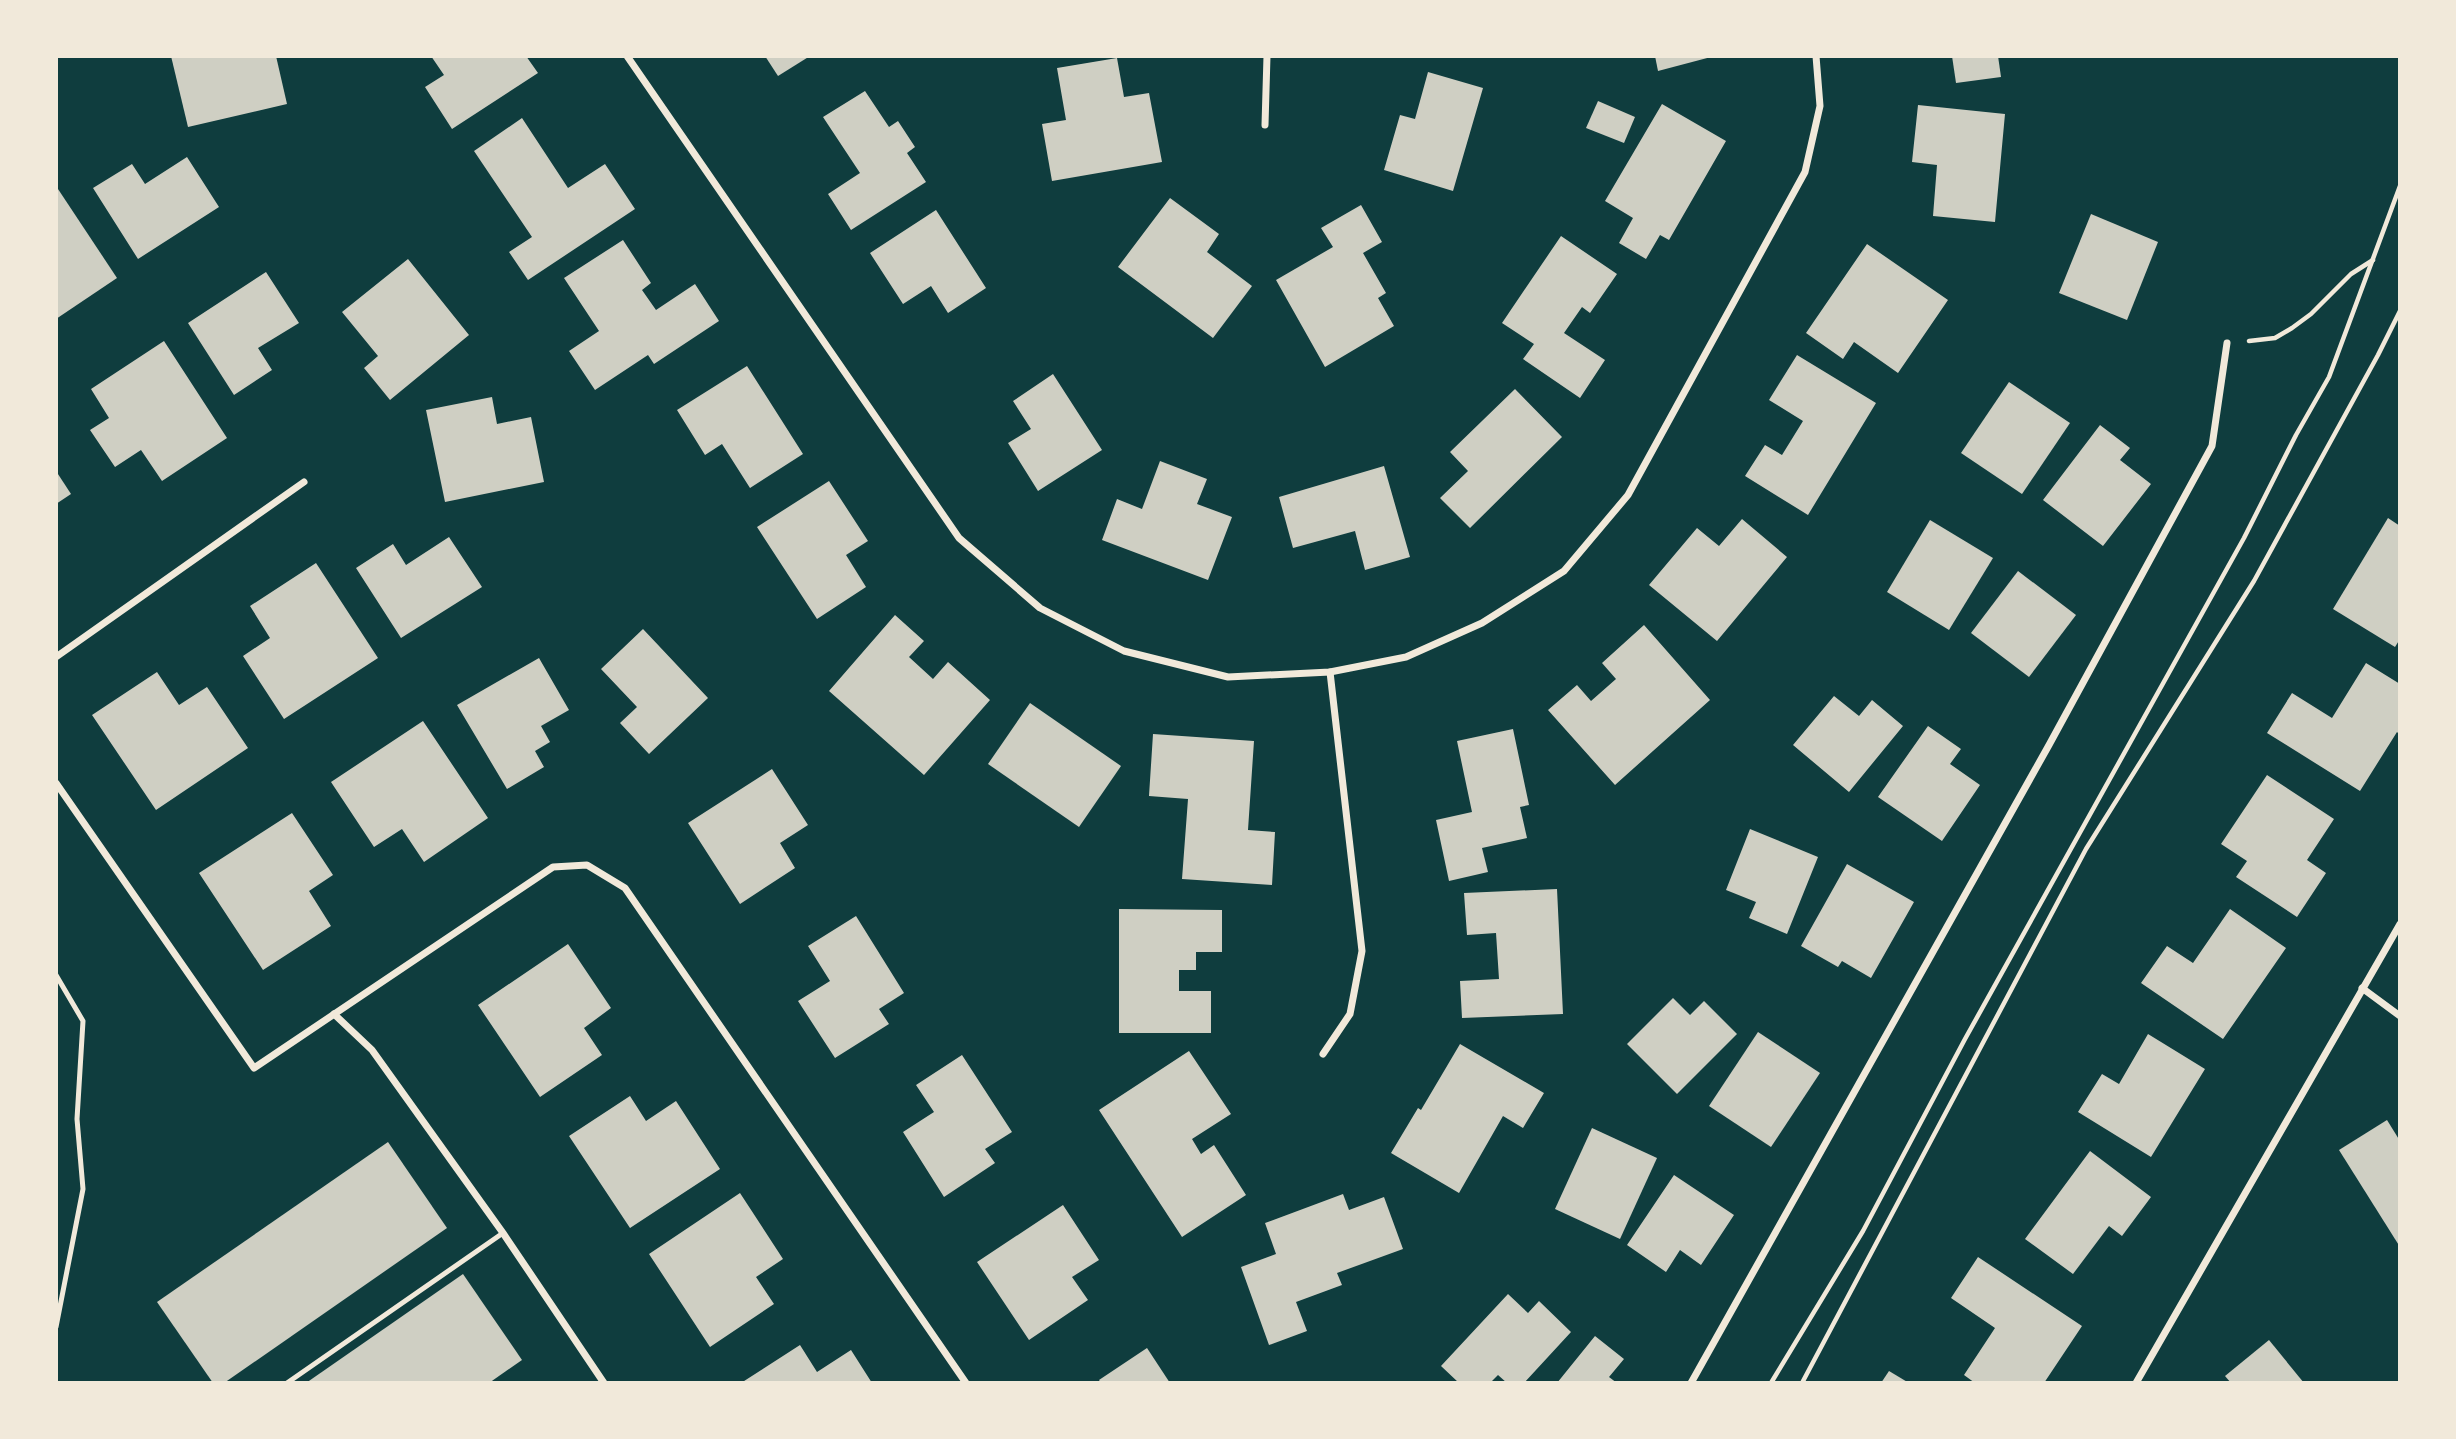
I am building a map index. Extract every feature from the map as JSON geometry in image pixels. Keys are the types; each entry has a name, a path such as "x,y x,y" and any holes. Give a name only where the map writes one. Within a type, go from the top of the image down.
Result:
{"street":[{"path":"627,56 959,538 1040,608 1124,651 1228,677 1330,672 1406,657 1482,623 1564,571 1628,495 1805,172 1820,106 1816,56"},
{"path":"1265,125 1267,56"},
{"path":"1691,1383 2049,745 2212,446 2227,343"},
{"path":"56,657 304,482"},
{"path":"1323,1054 1350,1014 1362,951 1330,672"},
{"path":"56,783 254,1068 553,867 587,865 625,888 966,1383"},
{"path":"2136,1383 2400,924"},
{"path":"2362,988 2400,1016"},
{"path":"334,1014 372,1050 503,1233 604,1383"}],"lane":[{"path":"56,975 83,1021 77,1119 83,1189 56,1328"},
{"path":"287,1383 503,1233"}],"path":[{"path":"1771,1383 1863,1231 1965,1039 2244,538 2296,435 2329,377 2400,186"},
{"path":"2227,343 2275,338 2311,314 2351,274 2373,260"},
{"path":"1802,1383 2086,849 2254,580 2400,311"}],"building":[{"path":"171,56 276,56 287,104 188,127"},
{"path":"431,56 526,56 538,73 452,129 425,87 444,75"},
{"path":"765,56 810,56 778,76"},
{"path":"1655,56 1711,56 1711,57 1658,71"},
{"path":"1952,56 1998,56 2001,77 1956,83"},
{"path":"1117,58 1124,97 1149,93 1162,162 1052,181 1042,124 1066,120 1057,68"},
{"path":"1428,72 1483,88 1453,191 1384,170 1400,115 1415,119"},
{"path":"865,91 889,127 898,121 915,147 907,153 926,182 851,230 828,194 860,173 823,117"},
{"path":"1598,101 1635,117 1624,143 1586,128"},
{"path":"1662,104 1726,141 1669,240 1660,235 1646,259 1619,243 1633,218 1605,201"},
{"path":"1918,105 2005,114 1995,222 1933,216 1937,165 1912,162"},
{"path":"522,118 568,188 605,164 635,209 528,280 509,252 532,237 474,151"},
{"path":"187,157 219,207 138,259 93,188 132,164 145,184"},
{"path":"56,186 117,278 56,319"},
{"path":"1170,198 1219,234 1207,252 1252,286 1213,338 1118,267"},
{"path":"1361,205 1382,242 1363,253 1386,293 1378,298 1394,326 1325,367 1276,280 1333,247 1321,228"},
{"path":"936,210 986,288 948,313 931,286 903,304 870,253"},
{"path":"2091,214 2158,242 2127,320 2059,293"},
{"path":"1561,236 1617,274 1590,313 1582,307 1564,333 1605,360 1580,398 1523,359 1534,344 1502,323"},
{"path":"623,240 651,283 642,290 656,310 695,284 719,321 654,364 648,355 595,390 569,351 599,331 564,278"},
{"path":"1867,244 1948,300 1898,373 1854,342 1843,359 1806,333"},
{"path":"408,259 469,335 390,400 364,368 378,356 342,312"},
{"path":"266,272 299,323 258,348 272,370 234,395 188,323"},
{"path":"164,341 227,438 162,481 141,450 115,467 90,430 109,418 91,389"},
{"path":"1797,355 1876,403 1808,515 1745,476 1765,445 1782,455 1803,421 1769,400"},
{"path":"747,366 803,454 750,488 722,444 705,455 677,410"},
{"path":"1053,374 1102,450 1038,491 1008,443 1031,429 1013,401"},
{"path":"2009,382 2070,423 2022,494 1961,453"},
{"path":"1515,389 1562,437 1470,528 1440,498 1468,471 1450,452"},
{"path":"492,397 497,424 531,417 544,482 445,502 426,410"},
{"path":"2100,425 2130,448 2120,460 2151,484 2103,546 2043,500"},
{"path":"1160,461 1207,479 1197,504 1232,517 1208,580 1102,540 1117,499 1142,509"},
{"path":"1384,466 1410,557 1365,570 1355,531 1293,548 1279,497"},
{"path":"56,471 71,494 56,504"},
{"path":"829,481 868,541 846,555 866,587 817,619 757,527"},
{"path":"2388,518 2400,526 2400,639 2395,647 2333,609"},
{"path":"1742,519 1787,557 1717,641 1649,585 1697,528 1719,546"},
{"path":"1930,520 1993,558 1949,630 1887,592"},
{"path":"449,537 482,587 401,638 356,568 393,544 406,565"},
{"path":"316,563 378,658 284,719 243,656 270,638 250,606"},
{"path":"2018,571 2076,615 2029,677 1971,633"},
{"path":"895,615 924,641 909,657 933,679 948,662 990,700 924,775 829,691"},
{"path":"1644,625 1710,700 1615,785 1548,710 1577,685 1591,701 1616,679 1602,663"},
{"path":"643,629 708,698 649,754 620,723 637,707 601,669"},
{"path":"539,658 569,710 541,726 550,742 535,751 544,767 507,789 457,705"},
{"path":"2366,663 2400,684 2400,735 2397,732 2360,791 2267,733 2292,693 2332,718"},
{"path":"157,672 179,705 207,687 248,748 156,810 92,715"},
{"path":"1834,696 1859,716 1872,700 1903,726 1849,792 1793,745"},
{"path":"1030,703 1121,766 1079,827 988,764"},
{"path":"423,721 488,818 424,862 402,829 374,847 331,782"},
{"path":"1928,726 1961,749 1950,764 1980,785 1942,841 1878,797"},
{"path":"1513,729 1529,805 1520,807 1527,838 1482,848 1488,872 1449,881 1436,820 1472,812 1457,741"},
{"path":"1153,734 1254,741 1248,830 1275,832 1272,885 1182,879 1188,799 1149,796"},
{"path":"772,769 808,825 780,843 795,868 740,904 688,823"},
{"path":"2267,775 2334,819 2307,860 2326,873 2297,917 2236,877 2247,861 2221,844"},
{"path":"292,813 333,875 309,891 331,926 263,970 199,873"},
{"path":"1750,829 1818,857 1787,934 1749,918 1756,902 1726,890"},
{"path":"1847,864 1914,902 1871,978 1842,961 1838,967 1801,946"},
{"path":"1557,889 1563,1014 1462,1018 1460,981 1499,979 1496,933 1467,935 1464,893"},
{"path":"1119,909 1222,910 1222,952 1196,952 1196,970 1179,970 1179,991 1211,991 1211,1033 1119,1033"},
{"path":"2230,909 2286,948 2223,1039 2141,983 2167,946 2193,963"},
{"path":"856,916 904,993 879,1009 889,1024 835,1058 798,1001 830,981 808,946"},
{"path":"568,944 611,1008 584,1028 602,1055 540,1097 478,1005"},
{"path":"1673,998 1690,1015 1704,1001 1737,1034 1677,1094 1627,1044"},
{"path":"1758,1032 1820,1073 1771,1147 1709,1106"},
{"path":"2148,1034 2205,1069 2151,1157 2078,1112 2102,1074 2119,1084"},
{"path":"1460,1044 1544,1093 1523,1128 1503,1116 1459,1193 1391,1153 1418,1108 1421,1110"},
{"path":"1189,1051 1231,1114 1192,1139 1201,1154 1214,1145 1246,1195 1182,1237 1099,1110"},
{"path":"962,1055 1012,1132 985,1149 995,1163 944,1197 903,1132 934,1112 916,1085"},
{"path":"630,1096 646,1121 676,1101 720,1169 630,1228 569,1136"},
{"path":"2387,1120 2400,1141 2400,1247 2339,1150"},
{"path":"1592,1128 1657,1158 1620,1239 1555,1209"},
{"path":"388,1142 447,1228 224,1383 213,1383 157,1302"},
{"path":"2090,1151 2151,1197 2122,1236 2109,1226 2073,1274 2025,1239"},
{"path":"1674,1175 1734,1215 1701,1265 1680,1250 1666,1272 1627,1245"},
{"path":"740,1193 783,1259 756,1277 774,1304 710,1347 649,1254"},
{"path":"1343,1194 1349,1210 1384,1197 1403,1249 1337,1273 1342,1285 1296,1302 1307,1331 1269,1345 1241,1267 1276,1254 1265,1223"},
{"path":"1063,1205 1099,1260 1072,1277 1088,1300 1029,1340 977,1262"},
{"path":"1978,1257 2082,1326 2044,1383 1975,1383 1964,1375 1995,1328 1951,1298"},
{"path":"463,1274 522,1360 489,1383 306,1383"},
{"path":"1508,1294 1528,1313 1539,1301 1571,1332 1524,1383 1507,1383 1498,1375 1490,1383 1459,1383 1441,1366"},
{"path":"1595,1336 1624,1359 1609,1377 1617,1383 1557,1383"},
{"path":"2269,1340 2304,1383 2231,1383 2225,1376"},
{"path":"800,1345 817,1372 851,1350 872,1383 741,1383"},
{"path":"1147,1348 1170,1383 1101,1383 1099,1380"},
{"path":"1889,1371 1909,1383 1881,1383"}]}
